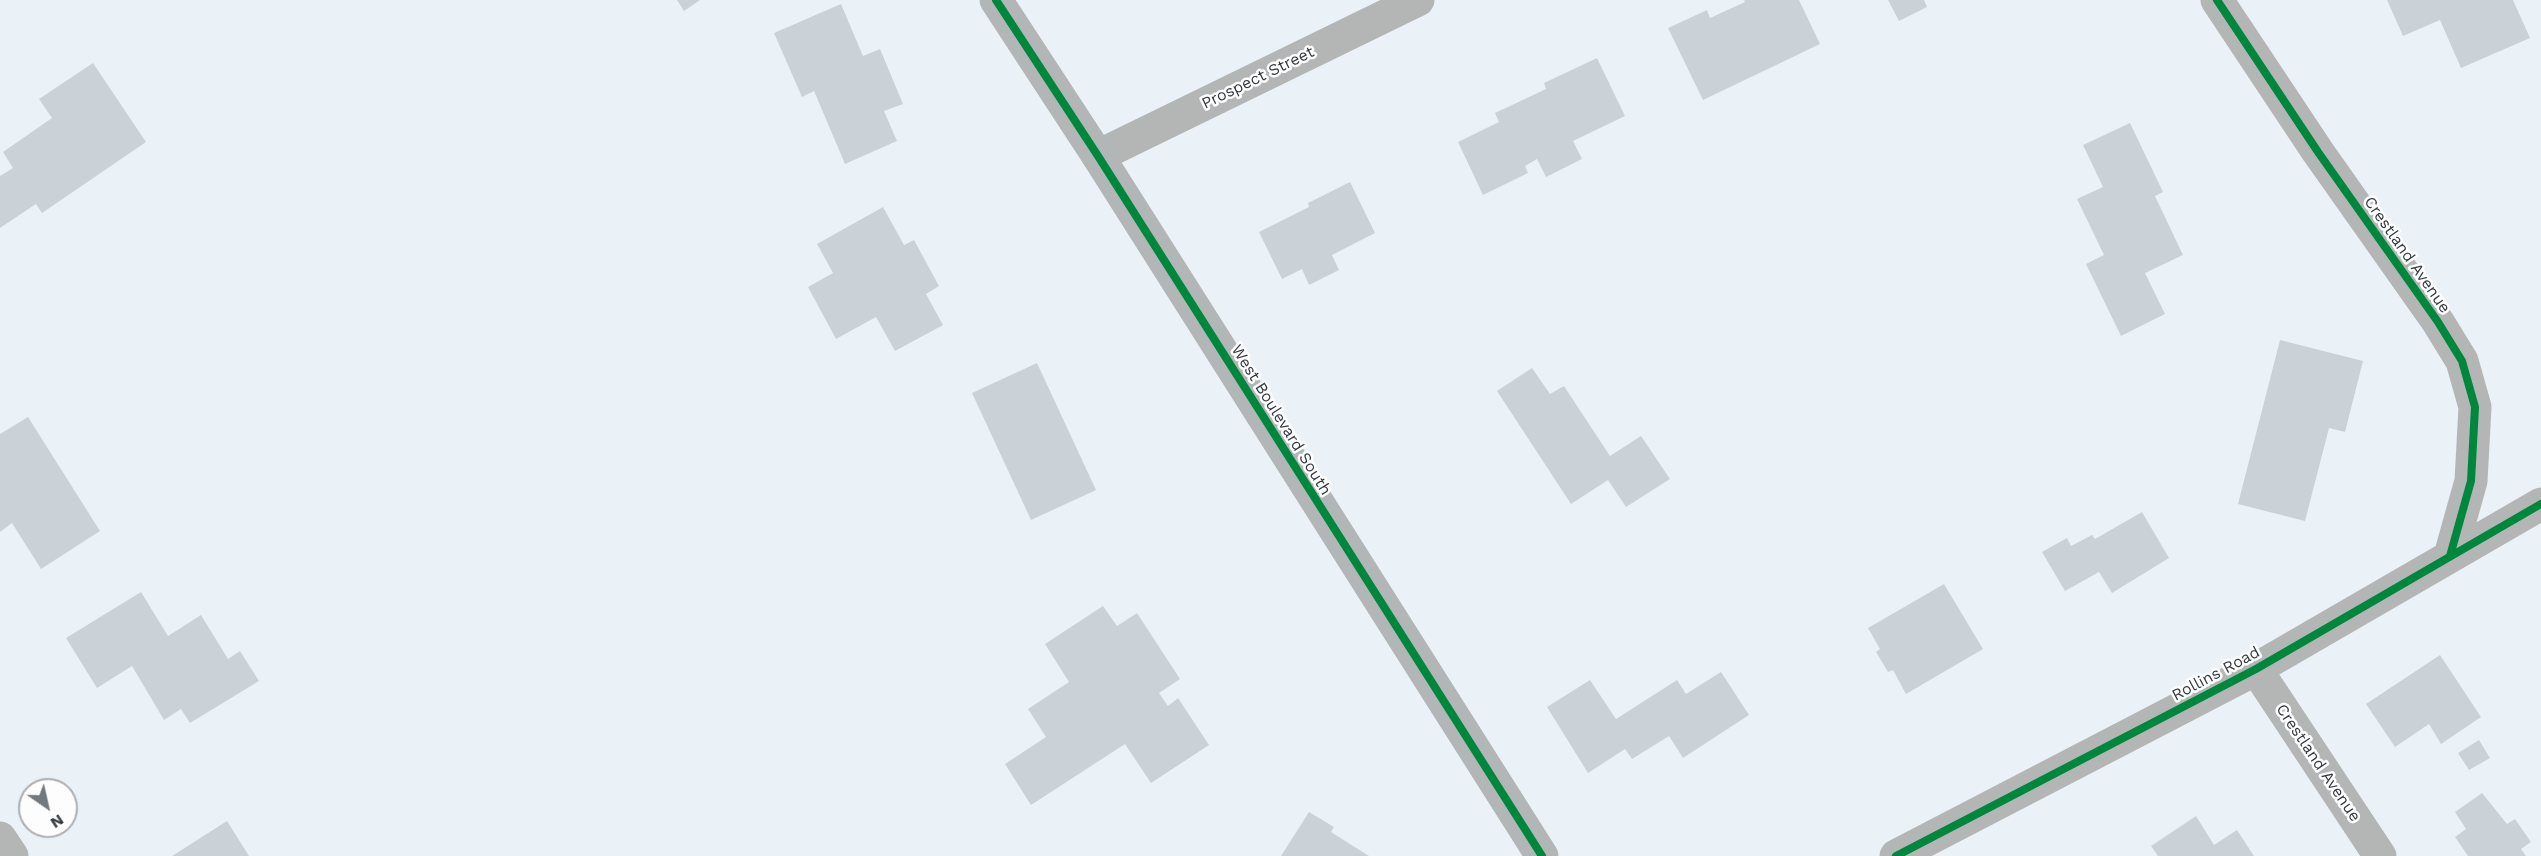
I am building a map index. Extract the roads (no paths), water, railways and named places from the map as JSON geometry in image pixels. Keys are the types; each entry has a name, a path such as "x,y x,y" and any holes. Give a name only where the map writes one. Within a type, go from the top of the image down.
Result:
{"main road":[{"name":"West Boulevard South","path":"996,0 1098,156 1542,856"}],"street":[{"name":"Prospect Street","path":"1098,156 1418,0"},
{"name":"Crestland Avenue","path":"2217,0 2318,152 2438,322 2462,361 2475,406 2471,482 2450,556"},
{"name":"Rollins Road","path":"1896,856 2256,669 2541,504"},
{"name":"Crestland Avenue","path":"2256,669 2380,856"},
{"path":"0,838 12,856"}]}
